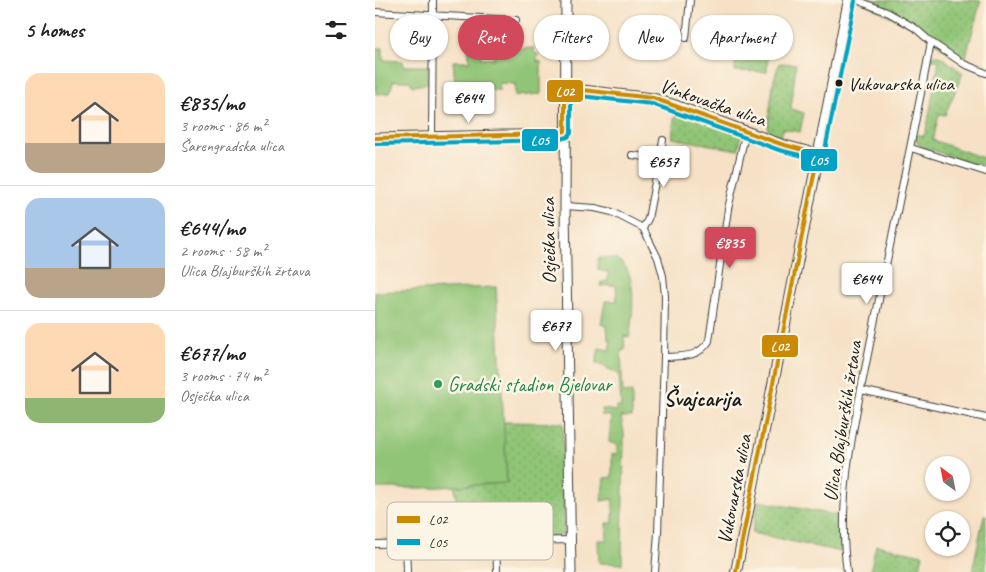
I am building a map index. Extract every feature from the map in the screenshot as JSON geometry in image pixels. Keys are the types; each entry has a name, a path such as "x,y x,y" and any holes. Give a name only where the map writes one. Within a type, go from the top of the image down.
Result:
{"main road":[{"name":"Vukovarska ulica","path":"736,572 849,0"}],"street":[{"path":"433,0 434,15"},
{"name":"Osječka ulica","path":"566,0 565,206 571,572"},
{"path":"686,38 690,0"},
{"path":"857,0 892,14 915,28 931,42 964,64 986,73"},
{"path":"375,12 419,15"},
{"name":"Ulica Blajburških žrtava","path":"847,572 844,546 844,510 856,415 931,42"},
{"path":"432,137 433,60"},
{"name":"Vinkovačka ulica","path":"565,88 653,98 781,144 818,154"},
{"path":"375,138 554,134 565,131"},
{"path":"664,357 696,353 703,350 709,341 727,208 746,131"},
{"path":"643,228 648,219 663,140"},
{"path":"911,148 986,172"},
{"path":"632,155 658,159"},
{"path":"565,206 595,208 612,212 643,228 658,258 663,276 665,296 664,357 659,515 655,572"},
{"path":"861,390 986,418"},
{"path":"553,540 571,540"}],"green space":[{"path":"857,0 981,0 964,64 915,28"},
{"path":"375,48 383,48 383,60 403,61 404,66 428,66 428,84 412,86 410,81 393,81 390,93 376,94"},
{"path":"524,48 534,48 534,60 537,60 537,62 541,61 541,94 515,96 515,84 499,83 500,90 486,90 486,113 477,113 477,92 456,94 453,61 524,60"},
{"path":"936,55 963,73 945,115 939,114 933,140 986,159 986,168 922,147 917,142 916,134 924,136 927,126 939,61 931,59 932,56"},
{"path":"736,60 768,60 767,72 735,71"},
{"path":"779,63 796,64 791,109 804,113 800,132 783,129 781,138 767,133 773,83"},
{"path":"675,112 742,133 738,150 672,138"},
{"path":"598,258 616,259 625,266 632,284 633,294 630,335 629,337 624,336 625,350 621,351 623,393 632,392 632,417 621,417 624,433 622,564 599,563 598,540 607,540 606,523 613,523 613,499 601,501 604,478 612,477 612,454 617,454 617,445 609,442 611,416 601,415 602,409 616,411 616,407 621,407 619,374 596,363 599,348 609,350 611,340 608,339 607,326 601,324 605,301 617,301 616,285 600,286 601,282 608,281 608,272 598,270"},
{"name":"Gradski stadion Bjelovar","path":"496,287 507,483 424,488 375,488 375,292"},
{"path":"503,422 563,423 564,534 553,536 553,502 456,502 455,486 507,483"},
{"path":"758,501 841,516 841,552 752,533"},
{"path":"984,515 986,515 986,572 972,572"},
{"path":"876,545 923,555 919,572 870,572"}],"transit line":[{"name":"L05","path":"375,144 556,140 568,137 571,133 571,95 652,104 779,150 820,160 824,155 855,1"},
{"name":"L02","path":"375,138 554,134 565,131 565,88 653,98 781,144 818,154 736,572"}],"place":[{"name":"Vukovarska ulica","path":"839,83"},
{"name":"Gradski stadion Bjelovar","path":"438,384"}],"district":[{"name":"Švajcarija","path":"702,398"}]}
